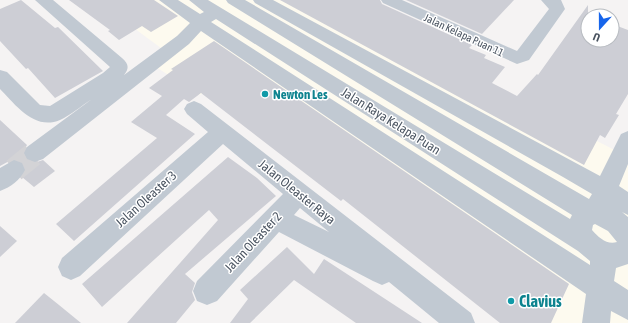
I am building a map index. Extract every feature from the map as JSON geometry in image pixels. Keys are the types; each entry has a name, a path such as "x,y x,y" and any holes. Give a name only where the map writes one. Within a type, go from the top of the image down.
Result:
{"street":[{"path":"0,77 33,110 41,114 53,114 64,109 110,78 119,69 119,65 116,62 44,0"},
{"path":"167,0 228,11 605,191 628,204"},
{"name":"Jalan Raya Kelapa Puan","path":"197,0 228,11 592,212 610,218 619,243"},
{"name":"Jalan Kelapa Puan 11","path":"389,0 516,58 523,56 557,9 553,2"},
{"path":"35,153 228,11"},
{"path":"228,11 601,289 628,306"},
{"name":"Jalan Raya Kelapa Puan","path":"228,11 619,243"},
{"name":"Jalan Oleaster Raya","path":"194,109 461,323"},
{"name":"Jalan Oleaster 3","path":"71,267 222,132"},
{"path":"596,323 601,289 619,243 581,234 579,223 581,219 592,212 605,191 628,140"},
{"name":"Jalan Oleaster 2","path":"207,291 299,193"},
{"name":"Jalan Oleaster Raya","path":"276,218 385,274 394,276 400,274"}],"shaded area":[{"path":"96,0 324,0 628,157 628,323 552,323 221,82 200,95 148,62 165,51"}],"building":[{"path":"21,0 55,28 58,27 103,71 55,98 28,68 26,69 0,41 0,9"},
{"path":"69,0 154,0 178,16 151,32 142,26 119,40 108,31 110,30"},
{"path":"280,0 380,0 382,4 472,45 469,48 486,55 484,58 505,67 492,83 517,96 537,74 538,75 580,16 580,48 620,48 620,27 628,30 628,94 616,114 619,115 605,138 600,135 584,165"},
{"path":"406,0 514,0 482,34"},
{"path":"214,41 569,284 551,323 500,323 343,199 341,201 201,93 189,102 184,99 166,115 195,134 74,241 56,224 157,138 131,122 162,96 149,88 173,70 171,69"},
{"path":"0,120 27,145 23,152 26,160 34,163 43,160 55,171 34,187 22,177 26,169 23,162 13,159 0,166"},
{"path":"228,157 257,178 276,196 185,274 195,283 192,292 195,300 176,323 127,323 218,220 209,210 102,307 82,284"},
{"path":"0,226 17,241 0,257"},
{"path":"287,247 314,274 324,259 422,323 356,323 294,280 250,323 230,323 248,299 240,290"},
{"path":"44,293 59,305 81,323 15,323"}],"tunnel":[{"path":"14,170 35,153"}],"place":[{"name":"Newton Les","path":"265,94"},
{"name":"Clavius","path":"511,301"}]}
